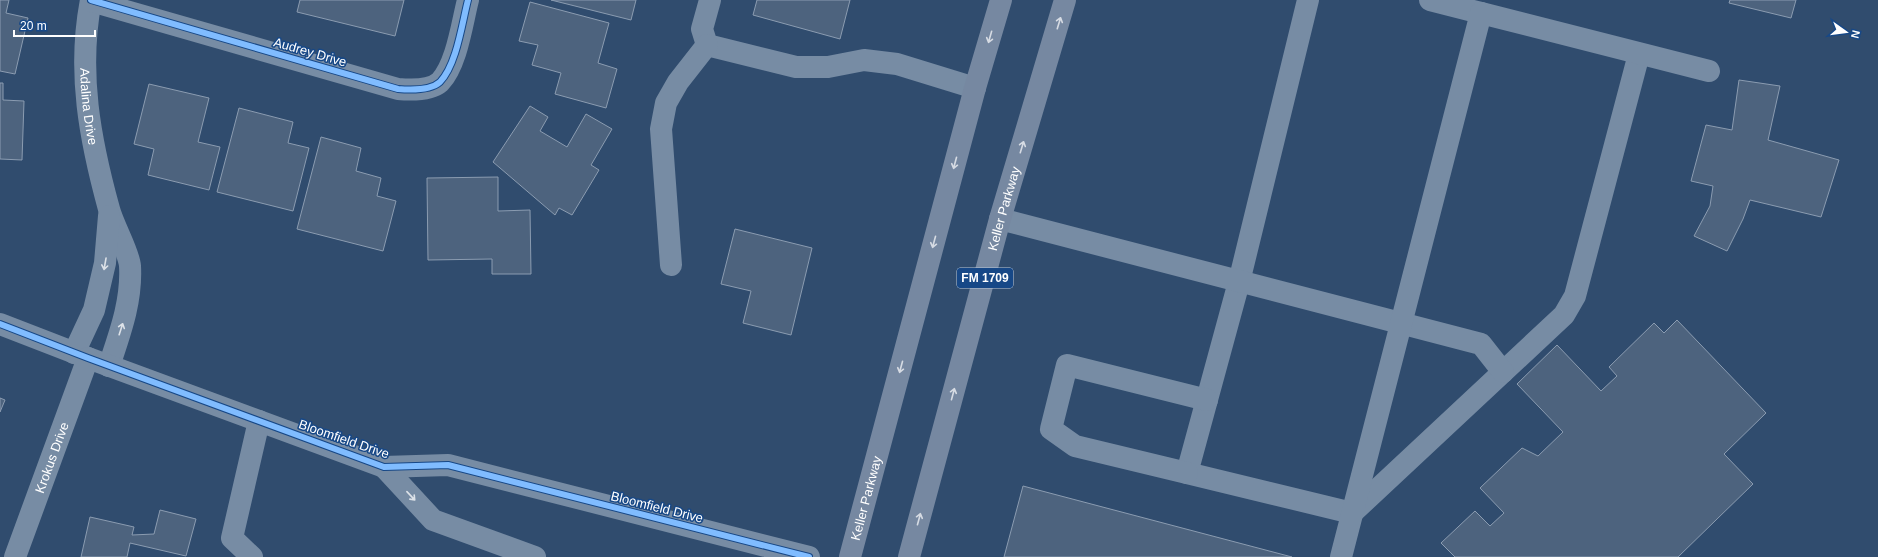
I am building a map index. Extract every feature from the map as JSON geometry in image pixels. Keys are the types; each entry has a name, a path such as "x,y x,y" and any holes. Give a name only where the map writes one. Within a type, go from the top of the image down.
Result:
{"main road":[{"name":"Keller Parkway","path":"850,557 975,88 1001,0"},
{"name":"Keller Parkway","path":"909,557 1000,220 1066,0"}],"street":[{"name":"Audrey Drive","path":"91,1 398,89 419,90 439,82 452,62 468,0"},
{"path":"707,45 702,28 710,0"},
{"path":"1187,473 1239,282 1308,0"},
{"path":"1430,0 1709,71"},
{"name":"Adalina Drive","path":"91,1 84,50 85,92 92,138 109,211 130,264 127,312 110,366"},
{"path":"1341,557 1481,13"},
{"path":"707,45 796,67 828,67 864,60 897,64 975,88"},
{"path":"671,265 661,129 666,103 678,82 707,45"},
{"path":"1352,514 1564,315 1575,296 1639,54"},
{"name":"Adalina Drive","path":"81,356 105,263 109,211"},
{"path":"1000,220 1481,344 1503,372"},
{"name":"Bloomfield Drive","path":"0,324 81,356 384,467 448,465 809,557"},
{"name":"Krokus Drive","path":"15,557 81,356"},
{"path":"1207,400 1067,365 1051,429 1075,446 1352,514"},
{"path":"252,557 232,538 259,421"},
{"name":"Bloomfield Drive","path":"384,467 433,520 535,557"}],"building":[{"path":"0,0 9,0 6,13 28,18 15,74 0,71"},
{"path":"300,0 404,0 395,36 297,12"},
{"path":"551,0 636,0 631,20"},
{"path":"757,0 850,0 840,39 753,15"},
{"path":"1730,0 1796,0 1791,18 1729,3"},
{"path":"530,2 609,23 598,63 617,69 606,108 555,94 561,73 532,65 538,45 519,41"},
{"path":"1739,80 1780,86 1768,140 1839,160 1821,217 1750,200 1743,219 1727,251 1694,236 1710,206 1713,186 1691,181 1706,125 1732,130"},
{"path":"0,83 3,83 3,100 24,101 22,160 0,159"},
{"path":"149,84 209,98 198,142 220,147 209,190 148,175 154,149 134,144"},
{"path":"530,106 548,117 540,131 567,147 586,114 612,129 591,165 599,170 572,215 559,208 555,215 493,162"},
{"path":"239,108 293,122 288,143 309,148 293,211 217,192"},
{"path":"321,137 361,148 356,171 381,178 377,196 396,201 383,251 297,229"},
{"path":"498,177 498,211 530,210 531,274 492,274 492,259 428,260 427,178"},
{"path":"735,229 812,248 791,335 743,323 751,291 721,284"},
{"path":"1677,320 1766,413 1724,454 1753,484 1678,557 1455,557 1441,543 1475,511 1490,526 1504,513 1480,488 1522,448 1538,456 1563,432 1517,384 1557,345 1601,391 1617,376 1609,367 1654,323 1664,333"},
{"path":"0,398 5,400 0,412"},
{"path":"1023,486 1292,557 1004,557"},
{"path":"160,510 196,519 186,556 130,543 127,557 81,557 90,517 134,527 132,535 154,534"}],"cycle path":[{"path":"91,0 398,89 414,90 436,85 446,74 455,54 468,0"},
{"path":"0,324 384,467 448,465 809,557"}]}
